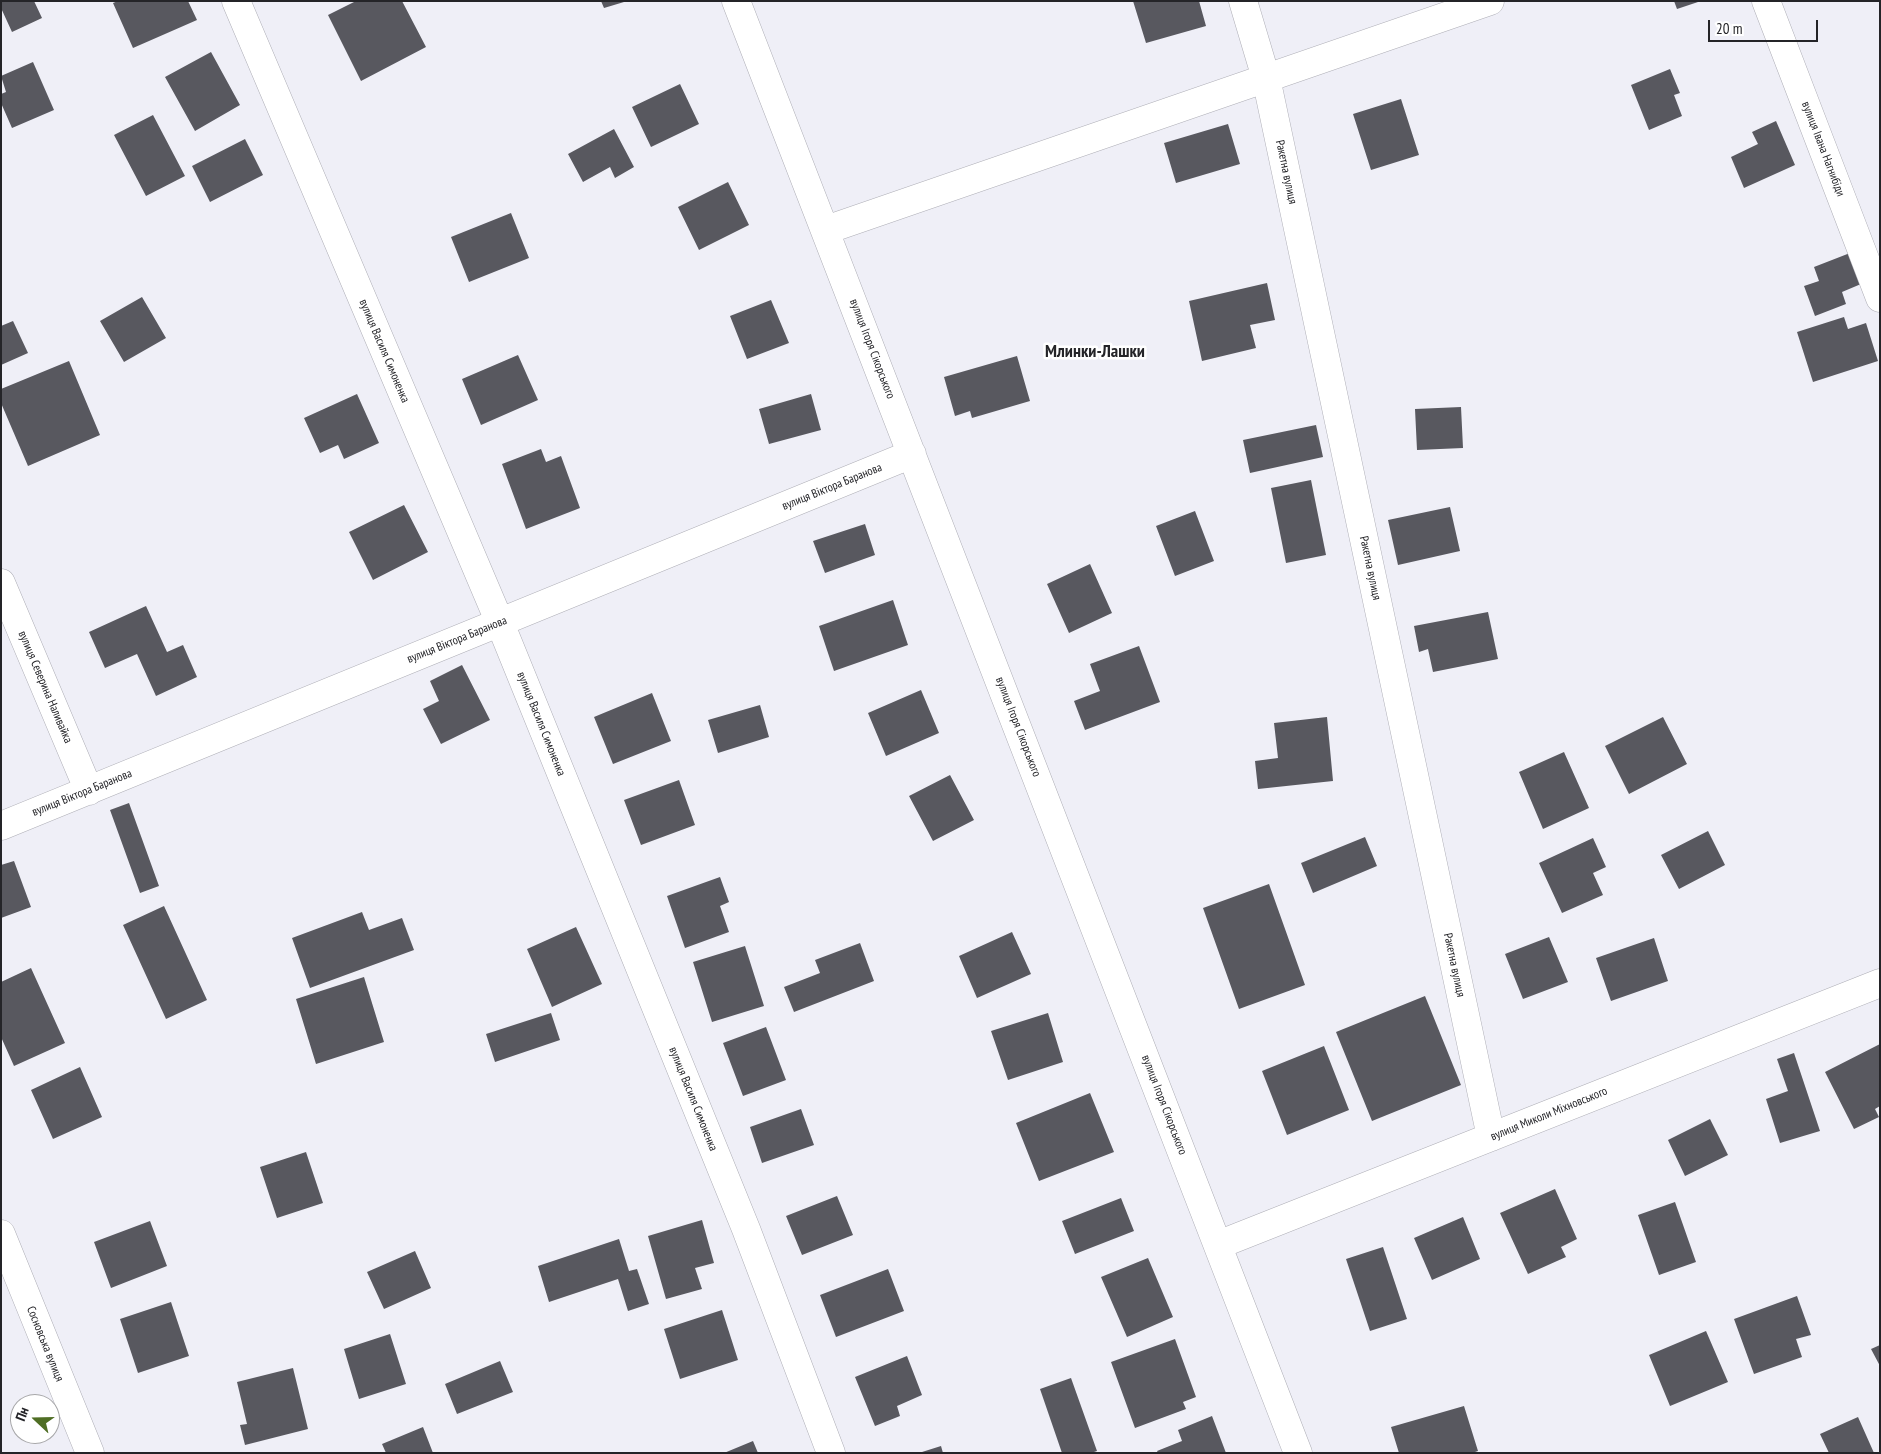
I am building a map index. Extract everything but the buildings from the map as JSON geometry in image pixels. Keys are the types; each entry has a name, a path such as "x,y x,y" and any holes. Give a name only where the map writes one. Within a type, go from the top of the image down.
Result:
{"street":[{"name":"вулиця Василя Симоненка","path":"236,1 500,623 746,1230 831,1453"},
{"name":"вулиця Ігоря Сікорського","path":"736,1 1298,1453"},
{"name":"Ракетна вулиця","path":"1243,1 1266,78 1491,1137"},
{"path":"826,230 1490,1"},
{"name":"вулиця Івана Нагнибіди","path":"1766,1 1880,298"},
{"name":"вулиця Віктора Баранова","path":"1,826 912,454"},
{"name":"вулиця Северина Наливайка","path":"1,583 89,791"},
{"name":"вулиця Миколи Міхновського","path":"1218,1245 1880,983"},
{"name":"Сосновська вулиця","path":"1,1234 90,1453"}],"district":[{"name":"Млинки-Лашки","path":"1095,352"}]}
